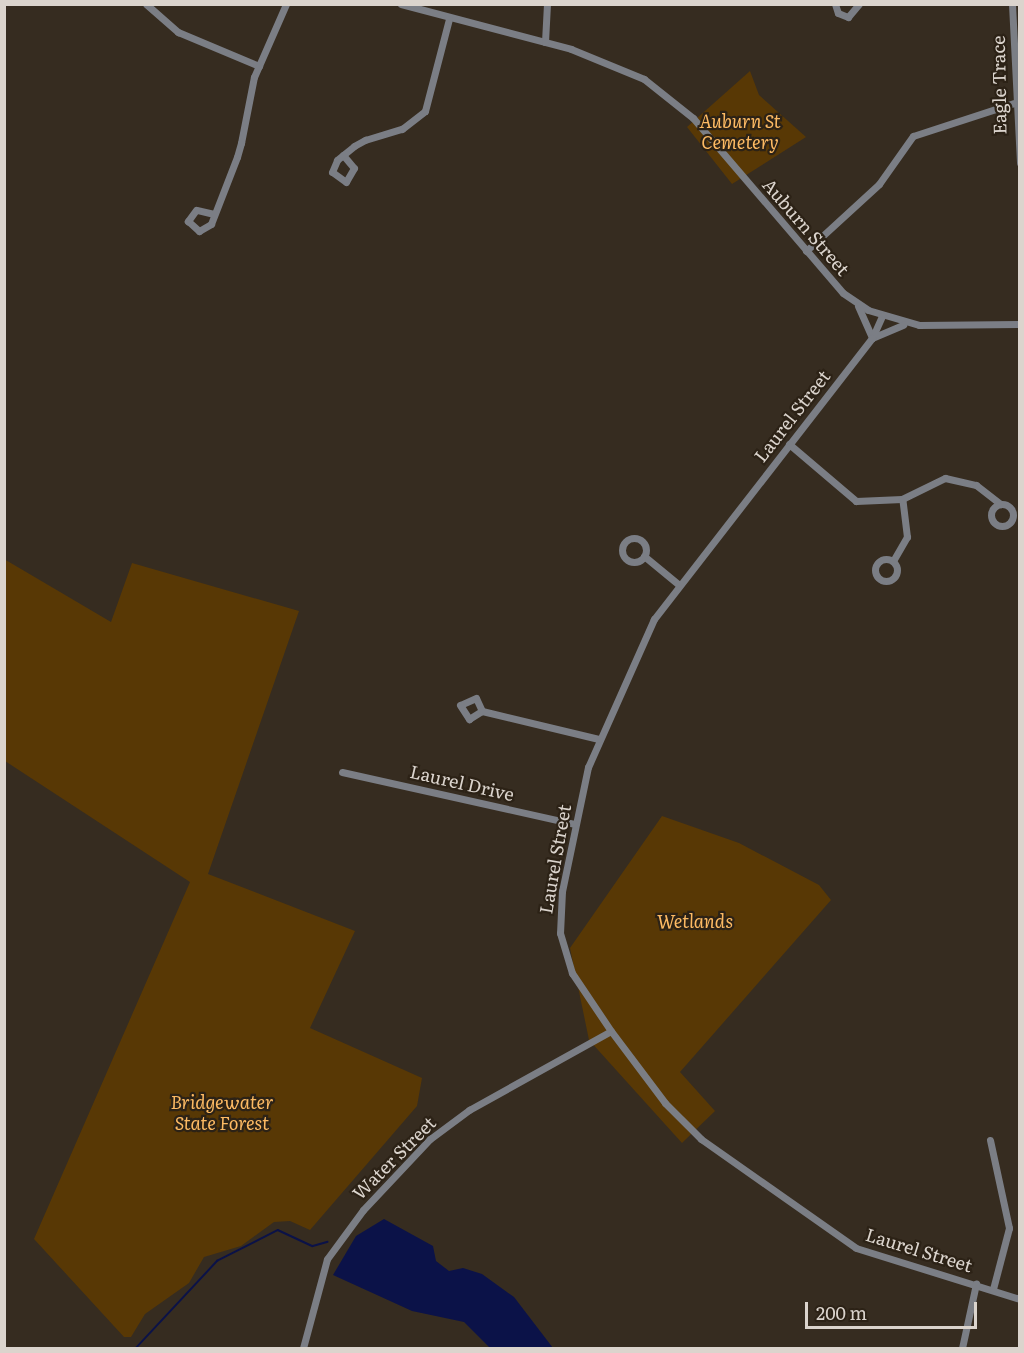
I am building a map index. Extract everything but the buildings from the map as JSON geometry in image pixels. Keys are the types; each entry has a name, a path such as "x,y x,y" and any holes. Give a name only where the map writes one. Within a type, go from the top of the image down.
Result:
{"street":[{"path":"146,4 178,32 260,66"},
{"path":"214,214 241,143 246,101 286,4"},
{"name":"Auburn Street","path":"401,4 419,7 449,19 545,42 627,70 665,94 706,133 806,251 850,298 882,316 908,324 1020,324"},
{"path":"545,42 547,4"},
{"path":"835,4 838,13 848,17 859,4"},
{"name":"Eagle Trace","path":"1012,4 1014,104 1020,163"},
{"path":"343,155 370,137 407,126 425,111 449,19"},
{"path":"806,251 879,184 913,136 1014,104"},
{"path":"850,298 866,318 872,338 908,324"},
{"name":"Laurel Street","path":"882,316 872,338 678,584 648,631 599,739 575,824 559,913 561,942 572,973 611,1031 689,1130 841,1239 886,1259 993,1289 1020,1299"},
{"path":"789,444 856,501 902,499 945,478 976,485 1000,504"},
{"path":"893,561 907,537 902,499"},
{"path":"644,556 678,584"},
{"path":"482,711 599,739"},
{"name":"Laurel Drive","path":"342,772 575,824"},
{"name":"Water Street","path":"303,1348 327,1259 363,1210 430,1139 469,1110 611,1031"},
{"path":"990,1140 1008,1228 993,1289"},
{"path":"962,1348 976,1284"}],"green space":[{"name":"Auburn St Cemetery","path":"750,71 759,95 806,137 732,184 687,127"},
{"name":"Bridgewater State Forest","path":"4,559 111,622 132,563 299,611 208,874 355,931 310,1028 422,1078 417,1106 310,1230 290,1221 274,1222 241,1246 204,1257 189,1283 145,1314 131,1337 124,1337 34,1239 190,882 5,761"},
{"name":"Wetlands","path":"662,816 739,843 819,885 831,900 680,1072 715,1111 682,1143 589,1040 570,948"}],"shaded area":[{"path":"384,1219 433,1246 436,1261 449,1271 463,1268 482,1274 514,1297 553,1348 490,1348 464,1322 412,1311 333,1275 356,1236"}],"waterway":[{"path":"136,1348 217,1261 278,1230 313,1246 327,1242"}]}
